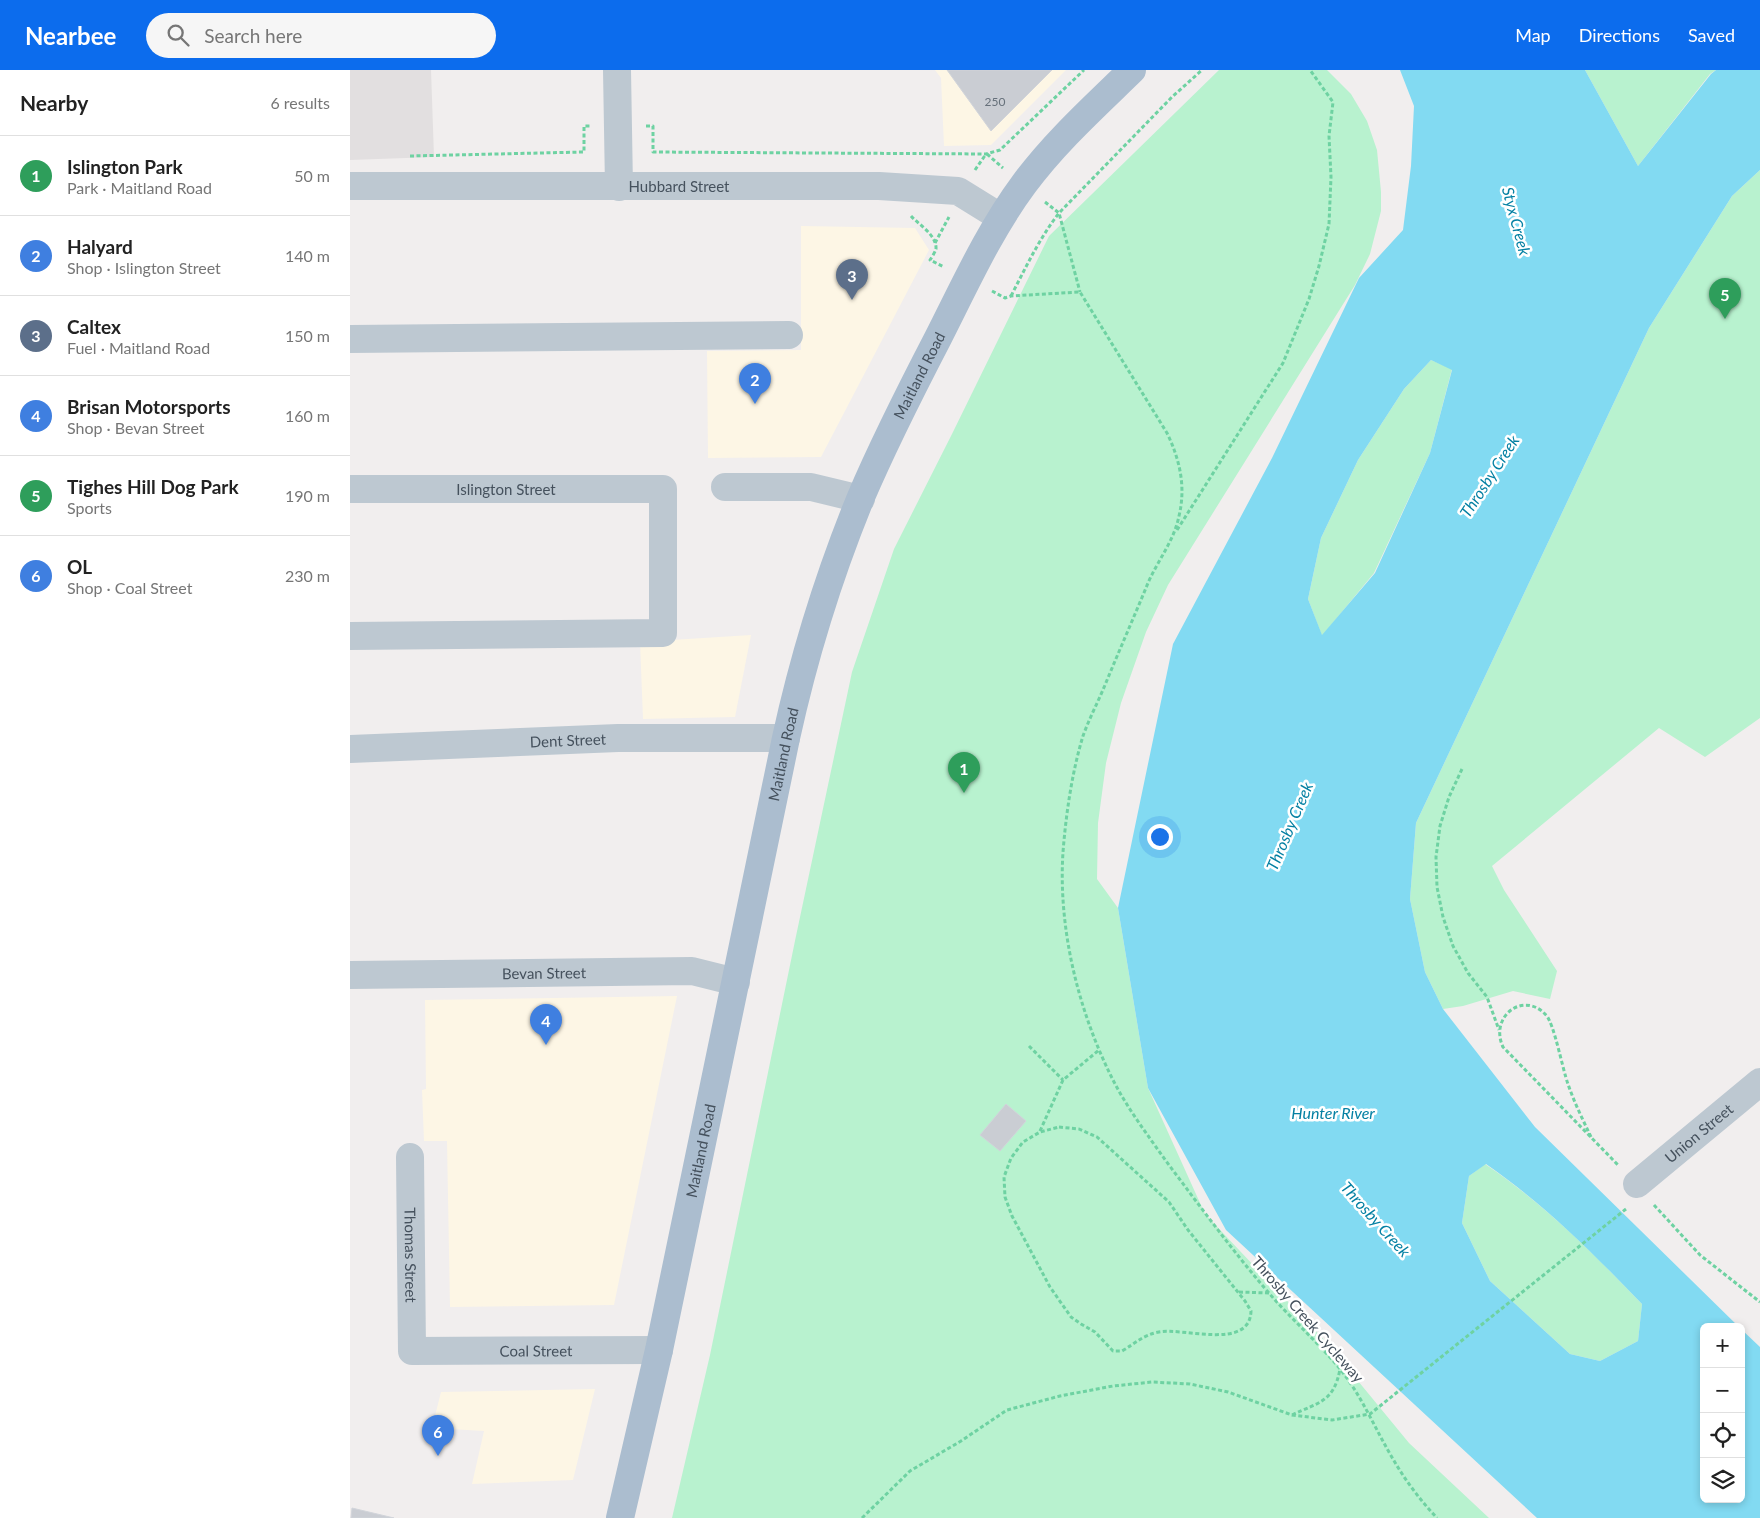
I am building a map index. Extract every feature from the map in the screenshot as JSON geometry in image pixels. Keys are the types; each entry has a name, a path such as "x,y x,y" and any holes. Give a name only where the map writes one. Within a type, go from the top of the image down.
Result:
{"main road":[{"name":"Maitland Road","path":"620,1518 659,1350 786,738 800,677 819,612 861,498 886,440 1000,217 1034,170 1132,70"}],"street":[{"path":"617,70 619,187"},
{"name":"Hubbard Street","path":"350,186 879,186 958,192 1000,217"},
{"path":"350,339 789,335"},
{"path":"725,487 811,486 861,498"},
{"name":"Islington Street","path":"350,489 663,489 663,632 350,636"},
{"name":"Dent Street","path":"350,749 618,738 786,738"},
{"name":"Bevan Street","path":"350,975 692,971 736,982"},
{"name":"Union Street","path":"1634,1195 1760,1082"},
{"name":"Thomas Street","path":"410,1157 412,1351"},
{"name":"Coal Street","path":"412,1351 659,1350"}],"path":[{"path":"653,126 653,152 986,154 1000,150 1084,70"},
{"path":"1080,292 1011,296 1045,232 1059,213 1172,97 1202,70"},
{"path":"1170,541 1283,363 1320,266 1329,224 1331,177 1328,136 1333,102 1310,70"},
{"path":"449,155 584,152 584,126"},
{"path":"975,171 986,154"},
{"path":"1059,213 1080,292 1167,433 1175,450 1182,478 1182,496 1177,524 1170,541"},
{"path":"918,224 925,227 935,243 936,249 930,260 937,263"},
{"path":"935,243 940,233"},
{"name":"Throsby Creek Cycleway","path":"1170,541 1152,574 1083,737 1070,793 1066,824 1063,886 1070,949 1086,1013 1099,1050 1129,1109 1197,1203 1268,1292 1340,1368 1356,1390 1394,1460 1420,1499 1437,1518"},
{"path":"1462,769 1449,797 1440,826 1436,857 1437,887 1443,917 1453,946 1468,973 1487,997 1503,1047 1591,1137 1634,1195"},
{"path":"1499,1030 1506,1014 1526,1005 1535,1007 1549,1018 1568,1084 1591,1137"},
{"path":"1029,1046 1063,1080"},
{"path":"1040,1132 1063,1080 1099,1050"},
{"path":"1059,1127 1079,1129 1097,1137 1169,1202 1188,1230 1238,1292 1251,1314 1249,1322 1241,1330 1217,1335 1171,1330 1138,1339 1122,1352 1113,1350 1095,1332 1070,1317 1050,1287 1012,1216 1005,1197 1004,1177 1011,1158 1023,1142 1040,1132 1059,1127"},
{"path":"862,1518 910,1471 1008,1410 1060,1396 1114,1386 1152,1382 1190,1384 1228,1392 1292,1416 1332,1420 1370,1414 1634,1195 1642,1192 1700,1256 1760,1302"},
{"path":"1238,1292 1268,1292"},
{"path":"1292,1416 1313,1407 1331,1395 1340,1368"}],"shaded area":[{"path":"350,70 431,70 434,157 350,160"},
{"path":"935,70 1066,70 991,145 944,146 941,78"},
{"path":"801,226 915,228 929,250 821,457 708,458 707,351 801,350"},
{"path":"751,635 735,717 643,719 640,642"},
{"path":"677,996 614,1305 450,1307 447,1141 424,1141 422,1090 426,1089 425,1000"},
{"path":"595,1389 573,1480 472,1484 484,1431 432,1428 441,1392"}],"green space":[{"path":"1219,70 1327,70 1351,94 1367,121 1377,150 1381,211 1370,254 1355,285 1168,585 1146,632 1121,703 1106,763 1098,823 1097,879 1118,908 1148,1088 1205,1214 1326,1342 1409,1443 1489,1518 672,1518 710,1355 852,672 894,549 1049,236"},
{"path":"1585,70 1716,70 1710,74 1638,166"},
{"path":"1760,170 1760,718 1705,757 1659,728 1492,866 1504,890 1557,971 1550,999 1513,991 1463,1006 1443,1009 1425,972 1410,899 1416,823 1649,328 1732,196"},
{"path":"1431,360 1452,369 1430,453 1374,573 1322,636 1308,599 1321,538 1358,460 1404,389"},
{"path":"1485,1164 1548,1212 1642,1304 1638,1341 1600,1361 1570,1354 1490,1281 1462,1223 1469,1176"}],"water":[{"name":"Hunter River","path":"1400,70 1585,70 1638,166 1716,70 1760,70 1760,170 1732,196 1649,328 1416,823 1410,899 1425,972 1443,1009 1535,1127 1735,1323 1700,1323 1700,1503 1745,1503 1745,1333 1760,1347 1760,1518 1537,1518 1226,1230 1148,1088 1118,908 1173,644 1272,458 1359,278 1403,230 1411,166 1414,106","holes":["1431,360 1452,370 1430,453 1375,573 1322,635 1308,599 1321,538 1358,460 1404,389","1486,1164 1548,1212 1642,1304 1638,1341 1600,1361 1570,1354 1490,1281 1462,1223 1469,1176"]}],"building":[{"path":"947,70 1052,70 991,131"},
{"path":"1006,1104 1026,1121 1000,1151 980,1135"},
{"path":"352,1508 394,1518 351,1518"}],"place":[{"name":"Caltex","path":"852,300"},
{"name":"Tighes Hill Dog Park","path":"1725,319"},
{"name":"Halyard","path":"755,404"},
{"name":"Islington Park","path":"964,793"},
{"name":"Brisan Motorsports","path":"546,1045"},
{"name":"OL","path":"438,1456"}],"water label":[{"name":"Styx Creek","path":"1517,221"},
{"name":"Throsby Creek","path":"1489,476"},
{"name":"Throsby Creek","path":"1289,826"},
{"name":"Throsby Creek","path":"1376,1219"}]}
